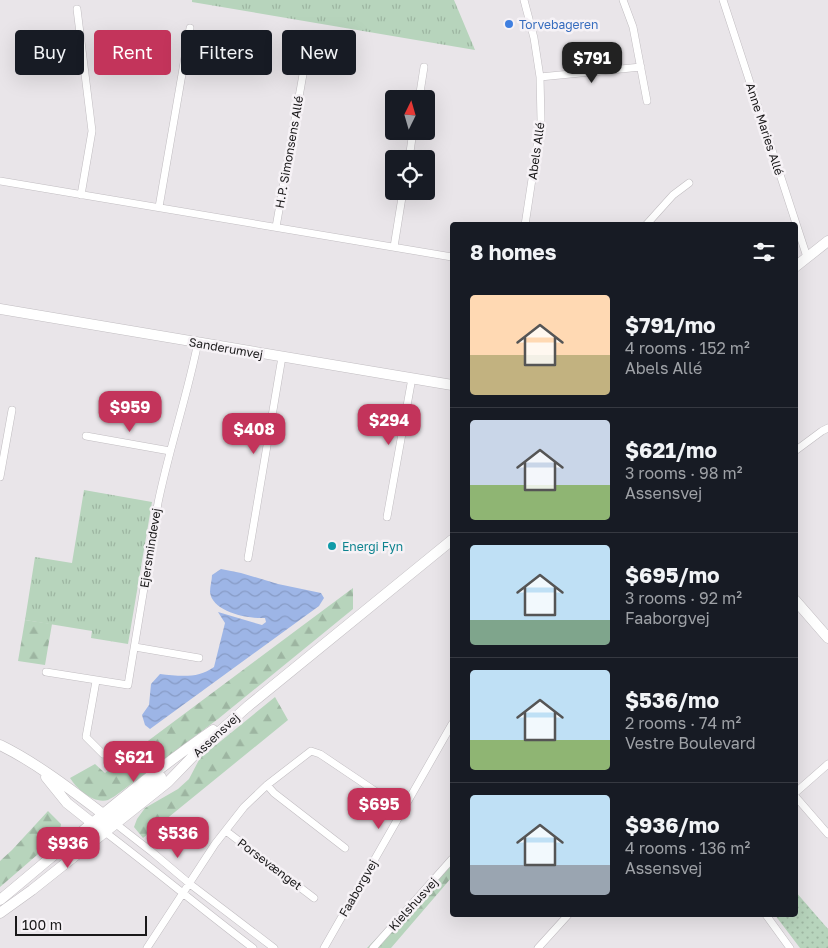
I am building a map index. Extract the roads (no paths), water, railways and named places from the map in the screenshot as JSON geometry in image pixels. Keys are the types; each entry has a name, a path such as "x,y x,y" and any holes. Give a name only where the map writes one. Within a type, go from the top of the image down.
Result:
{"main road":[{"path":"798,265 828,240"},
{"name":"Sanderumvej","path":"0,309 450,385"},
{"name":"Assensvej","path":"0,900 158,780 194,744 246,707 450,542"},
{"name":"Assensvej","path":"438,552 450,545"},
{"path":"798,603 828,638"},
{"name":"Assensvej","path":"109,819 168,782 199,750 246,707"},
{"path":"0,745 39,768 109,819"},
{"path":"39,768 67,804 98,827 103,821 109,819"},
{"name":"Assensvej","path":"0,912 32,890 98,827"}],"street":[{"name":"Abels Allé","path":"524,0 534,38 540,77 541,120 525,222"},
{"path":"623,0 632,27 647,101"},
{"name":"Anne Maries Allé","path":"723,0 794,222"},
{"path":"77,9 92,131 81,195"},
{"path":"159,208 190,28"},
{"path":"420,90 424,67"},
{"path":"540,77 641,67"},
{"name":"H.P. Simonsens Allé","path":"276,227 303,75"},
{"path":"0,181 450,257"},
{"path":"648,222 659,209 689,182"},
{"path":"394,247 402,200"},
{"name":"Anne Maries Allé","path":"798,233 806,258"},
{"name":"Ejersmindevej","path":"46,672 128,685 158,503 198,342"},
{"path":"248,558 282,357"},
{"path":"387,517 412,378"},
{"path":"0,477 12,410"},
{"path":"798,449 828,428"},
{"path":"86,436 170,451"},
{"path":"135,647 199,658"},
{"path":"96,681 86,737 103,754"},
{"name":"Faaborgvej","path":"324,948 450,728"},
{"name":"Porsevænget","path":"148,948 226,830 244,807 267,785 311,751 320,754 378,792"},
{"path":"798,791 828,764"},
{"path":"267,785 274,793 345,848"},
{"path":"798,798 828,834"},
{"path":"109,819 274,948"},
{"path":"98,827 253,948"},
{"name":"Porsevænget","path":"226,830 314,898"},
{"name":"Kielshusvej","path":"373,948 450,861"},
{"path":"538,948 566,917"},
{"path":"767,917 790,948"}],"water":[{"path":"221,569 321,593 324,598 319,606 150,729 145,725 142,715 149,705 151,684 160,674 195,675 214,667 225,623 218,612 262,625 266,622 265,618 232,613 217,605 212,599 210,588 212,575"}],"place":[{"name":"Torvebageren","path":"509,24"},
{"name":"Energi Fyn","path":"332,546"}]}
